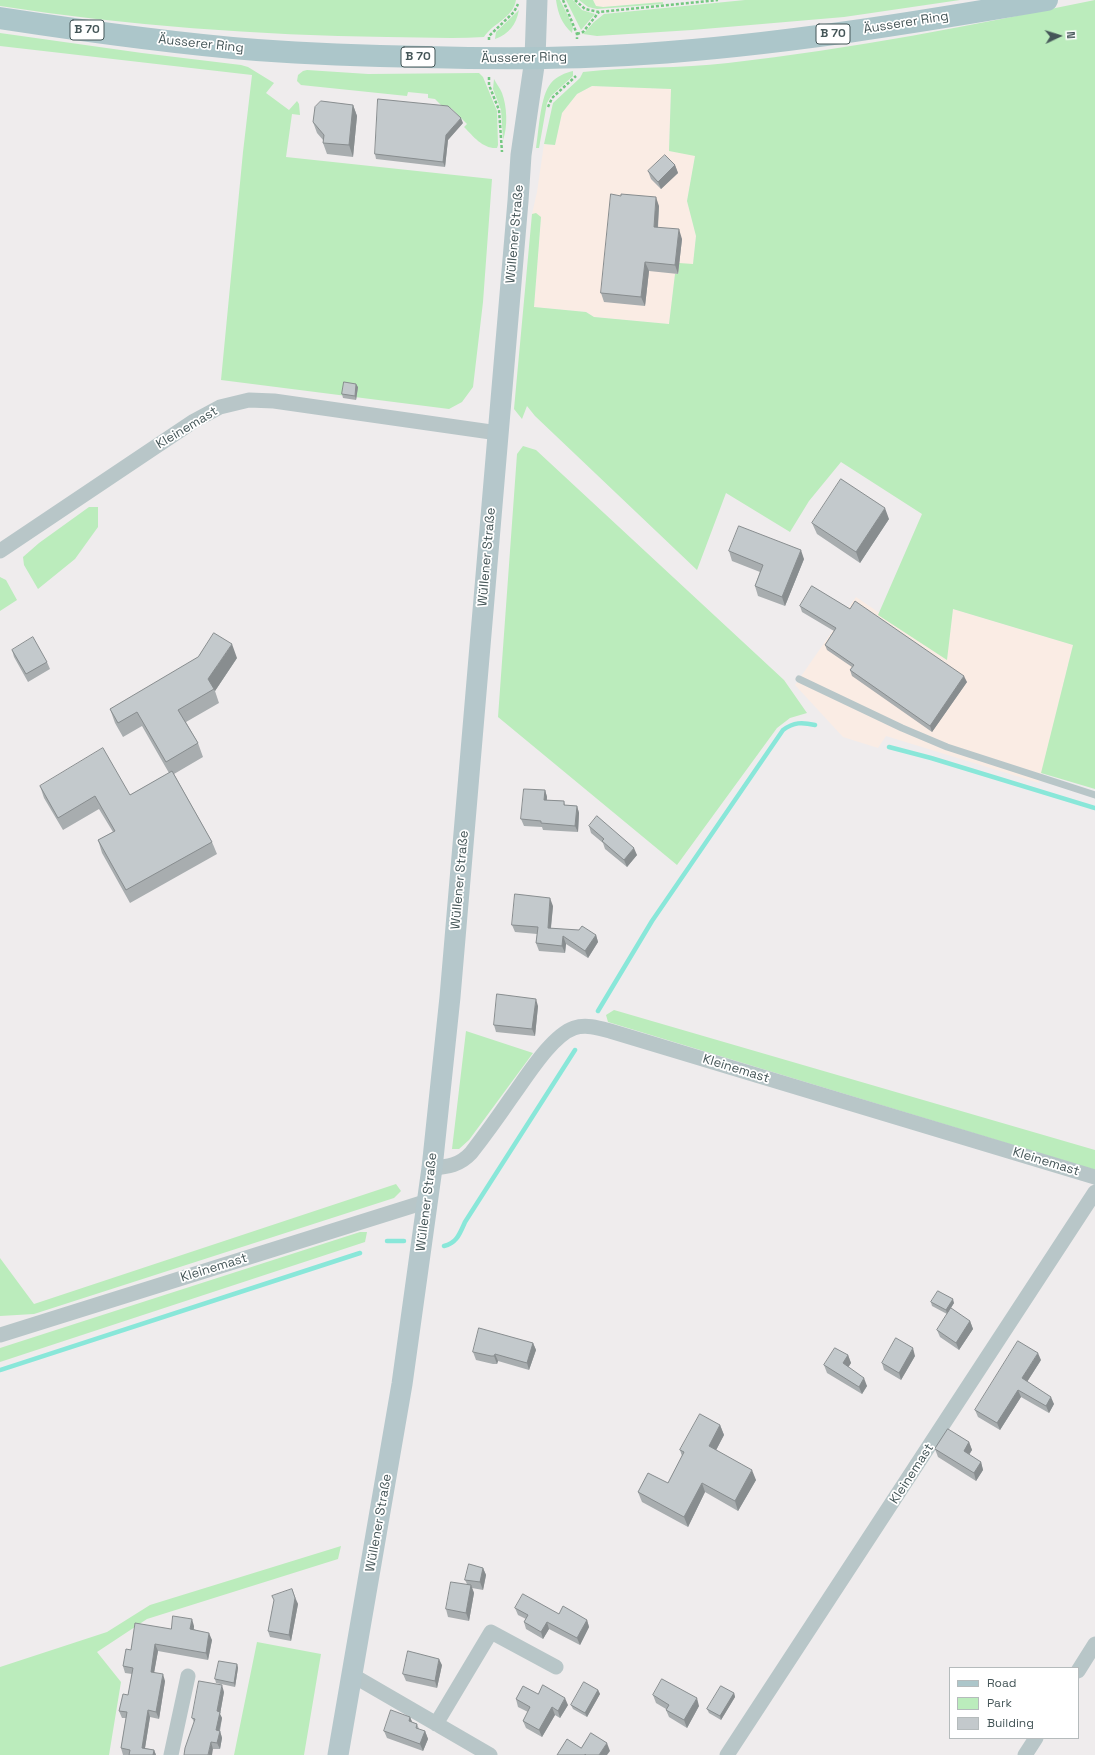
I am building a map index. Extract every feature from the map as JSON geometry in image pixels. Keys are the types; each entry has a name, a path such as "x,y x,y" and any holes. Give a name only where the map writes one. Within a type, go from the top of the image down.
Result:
{"main road":[{"name":"Wüllener Straße","path":"338,1755 402,1384 432,1168 450,997 521,155 535,59 537,0"},
{"name":"Äusserer Ring","path":"0,18 175,42 257,50 347,55 535,59 642,54 767,43 900,25 1047,0"}],"street":[{"name":"Kleinemast","path":"0,551 194,421 220,407 249,400 274,401 498,433"},
{"name":"Kleinemast","path":"432,1168 452,1166 463,1161 471,1153 534,1067 554,1043 574,1028 584,1026 610,1031 1095,1177"},
{"name":"Kleinemast","path":"727,1755 1095,1192"},
{"name":"Kleinemast","path":"0,1335 428,1201"},
{"path":"436,1724 491,1632 556,1667"},
{"path":"1079,1668 1095,1644"},
{"path":"352,1675 490,1755"},
{"path":"171,1755 188,1676"},
{"path":"1025,1755 1035,1739"}],"lane":[{"path":"799,679 902,728 947,747 1095,795"}],"path":[{"path":"502,159 498,110 489,85 489,36 514,12 518,0"},
{"path":"575,0 585,9 599,12 718,0"},
{"path":"577,34 583,32 599,12"}],"shaded area":[{"path":"593,0 663,0 663,2 603,7 596,6"},
{"path":"592,86 671,89 669,151 695,155 687,201 696,236 693,265 675,274 669,324 594,317 586,312 534,307 541,217 532,214 537,192 544,144 555,145 562,113 577,94"},
{"path":"856,597 947,659 953,609 1073,645 1039,783 886,736 878,748 843,737 795,685"}],"green space":[{"path":"0,0 516,0 507,16 492,28 484,37 447,38 241,32 144,24 0,6"},
{"path":"556,0 560,0 573,26 572,33 561,18"},
{"path":"566,0 573,0 582,10 595,14 581,30"},
{"path":"579,0 593,0 596,6 603,7 663,2 663,4 597,9 588,7"},
{"path":"745,0 960,0 844,17 692,30 597,36 583,34 604,14"},
{"path":"1095,0 1095,789 1041,773 1073,645 953,609 947,660 878,615 922,514 841,462 809,501 790,532 726,493 697,570 535,416 527,406 522,419 514,409 532,214 536,213 541,217 534,307 586,312 594,317 669,324 675,274 678,274 679,263 693,264 696,236 687,201 695,156 669,151 671,89 592,86 577,94 562,113 555,145 544,144 553,103 580,78 583,72 710,65 820,51 912,36"},
{"path":"519,10 514,24 508,32 495,39 496,32"},
{"path":"0,33 248,67 274,83 266,93 289,110 297,101 299,104 300,115 292,114 286,157 492,179 483,302 473,387 462,402 449,409 221,380 252,75 0,46"},
{"path":"307,70 368,74 479,73 483,77 497,111 497,148 487,147 479,142 464,127 467,124 451,108 445,109 435,99 428,98 428,94 408,92 407,96 301,85 297,81 298,75"},
{"path":"573,71 573,76 551,96 547,103 539,148 536,148 542,105 547,89 556,78"},
{"path":"494,79 502,93 505,104 506,123 503,140 501,110 493,89"},
{"path":"523,446 536,450 784,680 807,713 790,718 777,728 677,865 498,717 517,454"},
{"path":"89,507 98,507 98,527 75,559 38,589 24,565 23,557 39,543"},
{"path":"0,577 6,580 17,600 0,611"},
{"path":"614,1010 1095,1150 1095,1170 608,1022 606,1015"},
{"path":"466,1031 533,1053 469,1140 459,1149 452,1149"},
{"path":"396,1184 401,1191 394,1198 34,1314 0,1316 0,1258 34,1304"},
{"path":"360,1232 367,1232 365,1242 0,1362 0,1348"},
{"path":"341,1546 338,1559 147,1619 97,1652 121,1682 109,1755 0,1755 0,1667 107,1632 150,1605"},
{"path":"257,1642 321,1654 304,1755 234,1755"}],"building":[{"path":"378,99 448,106 461,118 446,135 443,162 375,154"},
{"path":"321,101 353,105 349,145 323,143 324,135 313,122 315,107"},
{"path":"665,155 675,165 658,182 648,171"},
{"path":"611,194 621,196 621,194 656,197 654,227 679,229 675,265 645,262 641,297 601,293"},
{"path":"344,382 356,384 355,396 342,394"},
{"path":"841,479 885,508 856,552 812,523"},
{"path":"739,526 801,550 782,597 755,586 763,565 729,551"},
{"path":"812,586 850,609 855,601 964,676 930,726 850,670 854,665 825,645 836,628 800,606"},
{"path":"214,633 232,644 208,679 214,689 178,710 198,743 166,762 137,712 118,723 110,709 198,657"},
{"path":"33,637 47,662 26,674 12,650"},
{"path":"103,748 130,795 172,771 212,842 126,890 98,840 115,831 95,796 58,818 40,786"},
{"path":"524,789 545,790 544,800 564,801 564,805 577,806 575,826 541,823 541,821 521,819"},
{"path":"597,816 634,848 624,860 602,841 604,839 589,826"},
{"path":"515,894 550,898 548,928 579,930 582,926 596,935 585,951 563,936 562,946 536,943 538,927 512,925"},
{"path":"497,994 536,999 532,1029 494,1025"},
{"path":"938,1291 953,1299 946,1310 931,1302"},
{"path":"951,1308 970,1321 956,1343 937,1330"},
{"path":"479,1328 533,1343 527,1363 495,1354 494,1356 491,1356 473,1352"},
{"path":"896,1338 913,1348 899,1373 882,1363"},
{"path":"1018,1341 1038,1353 1022,1378 1051,1397 1046,1406 1018,1390 997,1423 975,1410"},
{"path":"835,1348 848,1355 843,1363 864,1378 859,1387 824,1365"},
{"path":"700,1414 720,1425 709,1446 752,1470 735,1501 702,1483 684,1517 638,1492 648,1473 668,1483 684,1452 680,1450"},
{"path":"948,1429 969,1442 964,1451 981,1462 974,1473 935,1449"},
{"path":"469,1564 483,1568 480,1582 465,1580"},
{"path":"451,1582 471,1585 466,1613 446,1609"},
{"path":"292,1589 295,1598 289,1635 268,1631 274,1600 272,1596"},
{"path":"523,1594 559,1614 563,1606 587,1620 577,1638 547,1622 541,1632 524,1622 528,1615 515,1608"},
{"path":"173,1616 192,1619 190,1629 209,1633 206,1653 155,1644 151,1672 163,1674 156,1712 148,1710 142,1748 154,1750 153,1755 129,1755 130,1750 121,1748 127,1712 119,1711 123,1694 128,1695 133,1668 123,1666 126,1649 131,1650 135,1623 171,1629"},
{"path":"408,1651 439,1659 435,1681 403,1674"},
{"path":"219,1661 237,1664 234,1683 215,1679"},
{"path":"662,1679 697,1698 684,1720 666,1710 669,1705 653,1695"},
{"path":"199,1681 222,1685 217,1711 220,1712 216,1730 220,1731 217,1743 211,1742 208,1755 184,1755 195,1719 192,1718"},
{"path":"584,1682 598,1690 585,1713 571,1705"},
{"path":"543,1685 565,1698 558,1711 552,1707 539,1730 523,1721 530,1707 516,1699 523,1686 538,1694"},
{"path":"721,1686 734,1693 720,1716 707,1709"},
{"path":"391,1710 410,1717 409,1721 417,1724 416,1728 425,1731 420,1744 384,1731"},
{"path":"591,1733 607,1743 599,1755 557,1755 567,1739 581,1748"}],"waterway":[{"path":"598,1011 652,921 783,730 798,723 815,725"},
{"path":"889,747 931,758 1095,808"},
{"path":"444,1246 452,1243 458,1237 465,1222 575,1050"},
{"path":"387,1241 404,1241"},
{"path":"0,1370 360,1253"}]}
